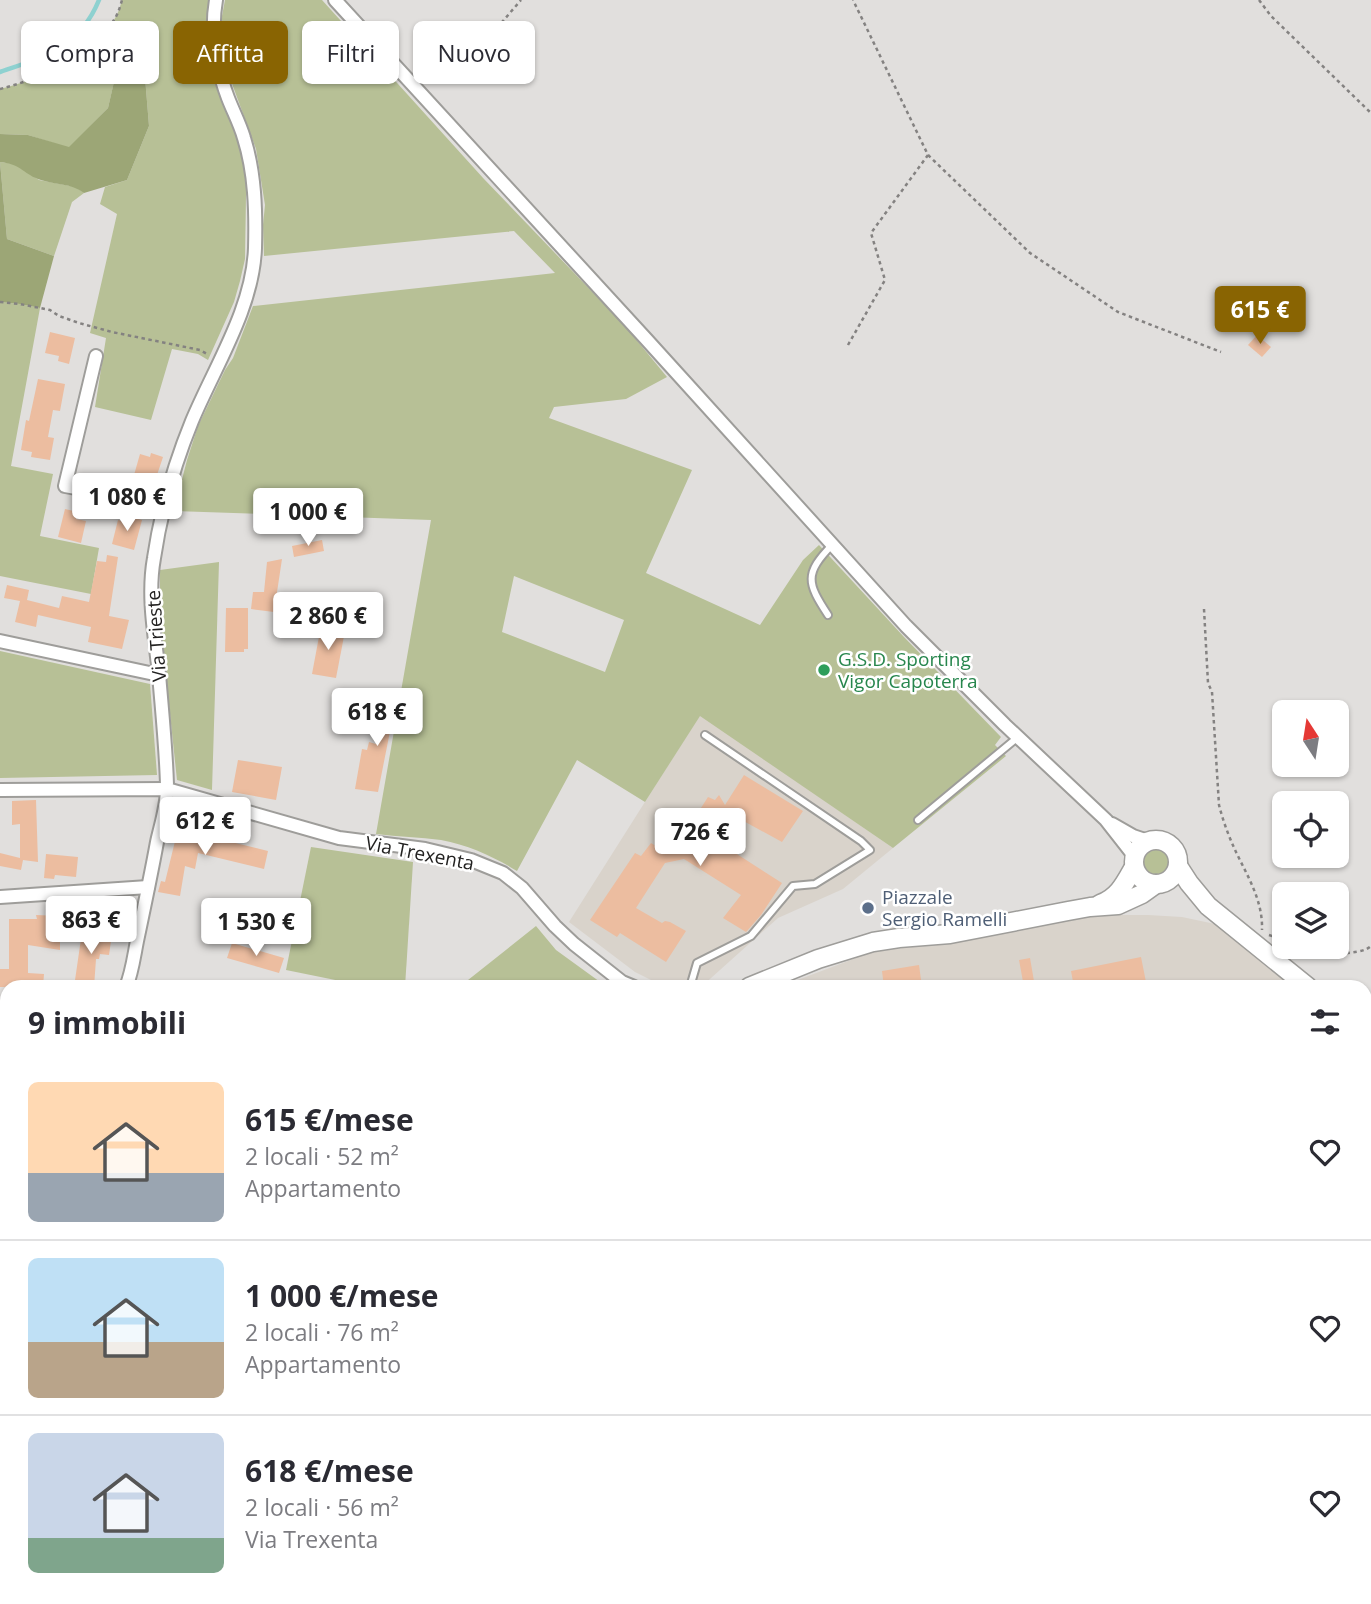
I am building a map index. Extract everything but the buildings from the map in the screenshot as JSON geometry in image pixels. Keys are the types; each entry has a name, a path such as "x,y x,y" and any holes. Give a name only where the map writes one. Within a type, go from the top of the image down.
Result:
{"street":[{"name":"Via Trieste","path":"128,980 167,789 159,675 152,620 153,561 173,471 247,298 253,273 255,247 250,162 216,57 216,0"},
{"path":"335,0 906,626 1106,820 1133,836 1169,843 1177,854 1178,866 1208,906"},
{"path":"96,356 65,486 164,504"},
{"path":"0,641 159,675"},
{"name":"Via Trexenta","path":"0,790 167,789 340,838 425,849 471,860 503,873 522,888 574,944 619,980"},
{"path":"1106,820 1134,862 1137,874 1142,880 1182,890 1208,906 1299,980"},
{"path":"1090,907 1109,901 1123,887 1140,846 1148,841"},
{"path":"767,980 818,959 873,942 950,933 1090,907 1118,905 1174,875 1178,866"},
{"path":"0,897 148,887"}],"lane":[{"path":"828,615 811,585 817,564 832,545"},
{"path":"692,980 697,963 751,936 793,886 815,884 870,850 862,841 705,735"},
{"path":"918,820 1018,737"}],"path":[{"path":"0,89 71,60 89,47 107,31 116,18 122,0"},
{"path":"504,21 522,0"},
{"path":"853,0 928,155 1030,253 1118,312 1221,352"},
{"path":"1259,0 1271,16 1371,113"},
{"path":"848,345 885,280 871,233 928,155"},
{"path":"0,302 50,310 79,323 200,350 219,361"},
{"path":"1204,609 1219,805 1226,830 1260,904 1262,935 1272,936"},
{"path":"1349,952 1365,951 1371,946"}],"shaded area":[{"path":"700,715 893,848 843,889 778,918 709,980 651,980 635,972 569,922"},
{"path":"1101,912 1182,917 1215,924 1286,980 798,980 872,952 974,939"}],"green space":[{"path":"122,0 208,0 208,21 173,21 173,84 215,84 241,143 249,191 246,196 245,259 234,302 208,360 198,354 172,349 151,420 95,407 106,338 90,333 117,214 100,204 105,187 127,180 149,126 146,84 159,84 159,21 113,21"},
{"path":"225,0 322,0 341,21 302,21 302,84 398,84 484,179 625,326 667,377 626,399 554,407 549,418 692,470 646,573 760,625 803,560 819,545 1001,737 995,745 1006,756 893,848 700,716 645,802 577,760 517,871 481,852 451,842 376,834 431,520 174,511 187,460 198,426 233,358 253,306 555,273 514,231 264,256 265,205 256,149 232,84 288,84 288,21 222,21","holes":["514,576 624,620 605,672 502,632"]},
{"path":"21,82 114,84 108,108 69,148 28,135 0,134 0,89"},
{"path":"113,84 146,84 149,126 127,180 84,193 69,186 41,180 13,165 0,162 0,134 28,135 69,147 108,108"},
{"path":"0,162 15,164 39,180 76,187 84,193 72,202 54,256 7,239"},
{"path":"0,162 7,239 54,256 40,308 0,302"},
{"path":"0,302 40,308 11,466 53,474 40,536 99,548 91,594 0,576"},
{"path":"219,562 212,790 177,780 160,619 160,570"},
{"path":"0,651 150,684 157,775 0,778"},
{"path":"311,847 413,862 405,980 335,980 286,970"},
{"path":"1156,849 1165,853 1169,862 1165,871 1156,875 1147,871 1143,862 1147,853"},
{"path":"536,926 556,950 597,980 468,980"}],"waterway":[{"path":"0,72 59,48 82,29 99,0"}],"place":[{"name":"G.S.D. Sporting Vigor Capoterra","path":"824,670"},
{"name":"Piazzale Sergio Ramelli","path":"868,908"}]}
